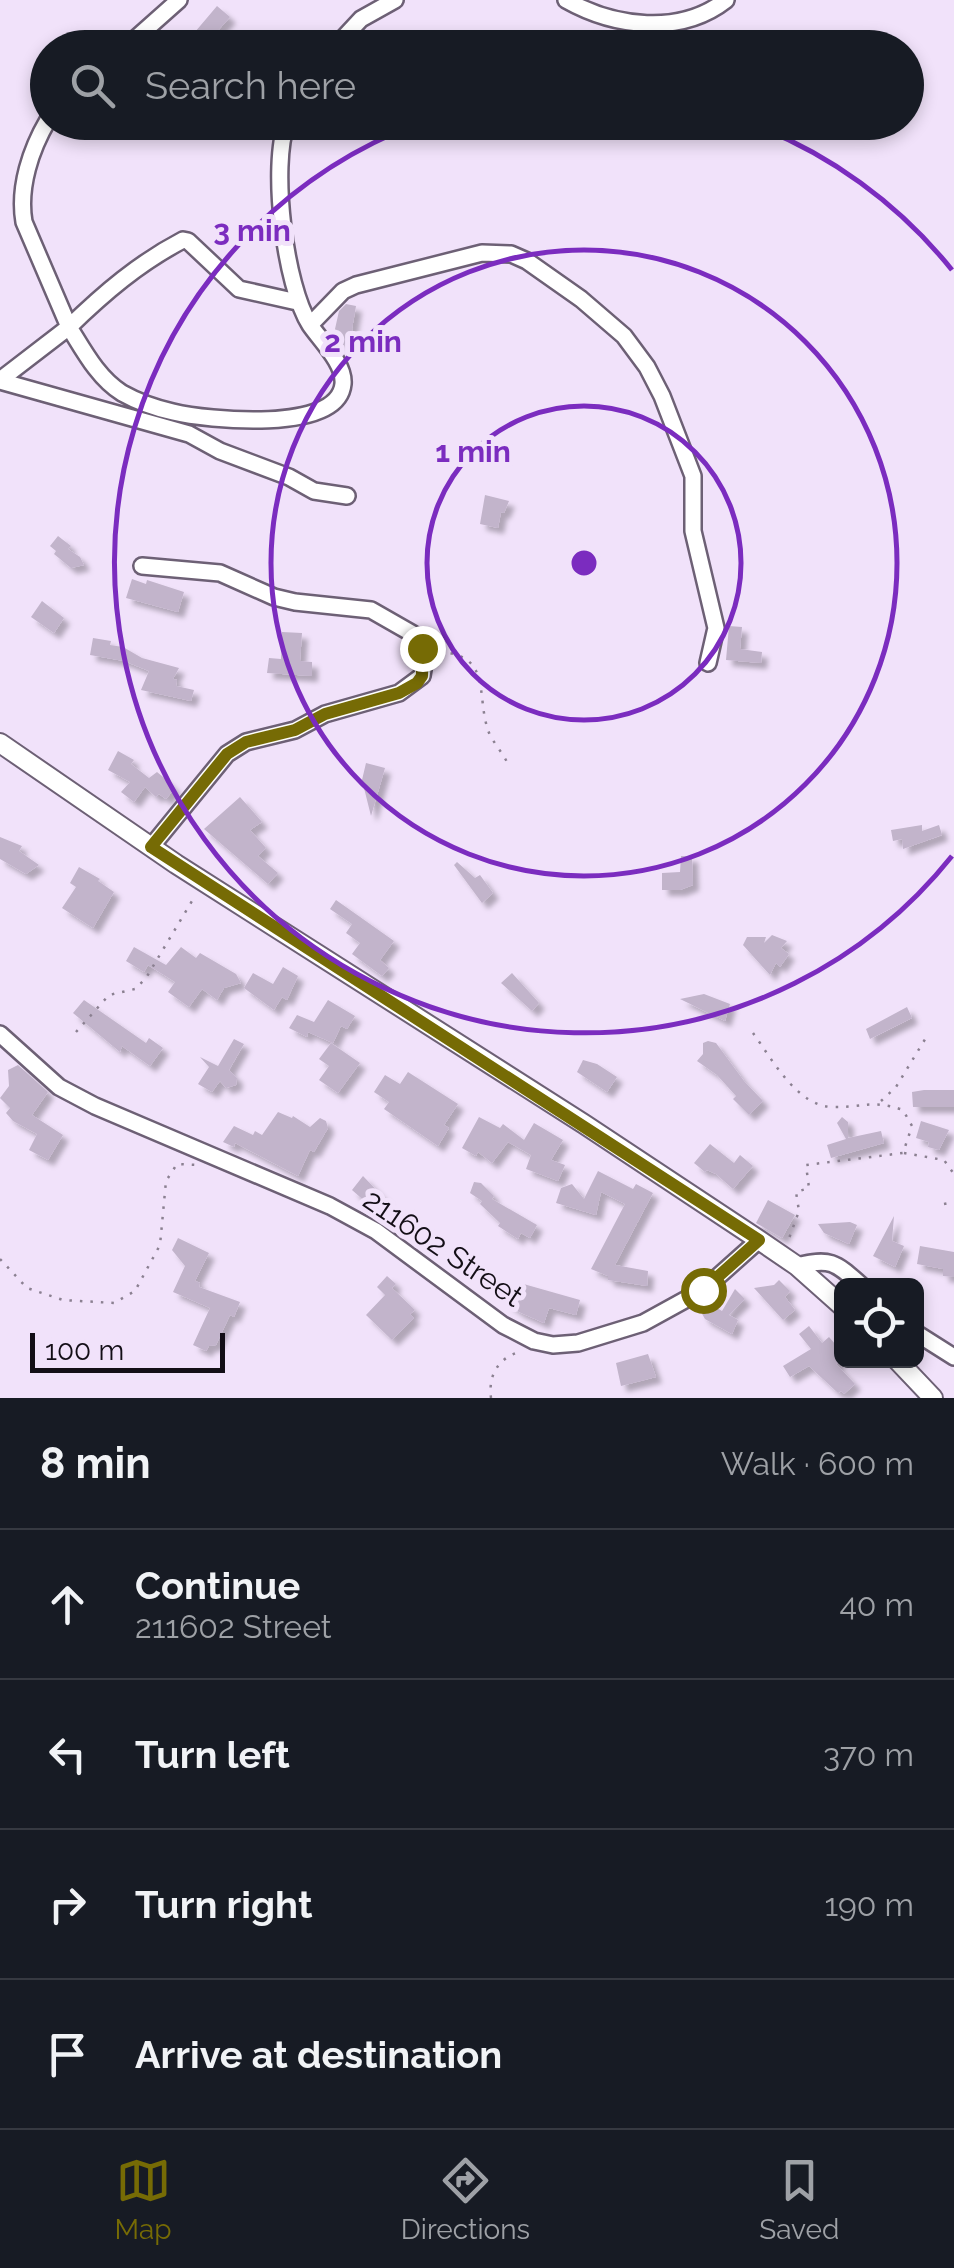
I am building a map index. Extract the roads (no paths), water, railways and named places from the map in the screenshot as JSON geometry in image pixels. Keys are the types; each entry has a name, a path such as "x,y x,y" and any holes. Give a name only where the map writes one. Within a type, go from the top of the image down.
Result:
{"street":[{"path":"145,30 179,0"},
{"path":"351,30 361,19 396,0"},
{"path":"566,0 593,15 656,24 712,12 726,0"},
{"path":"36,140 21,207 24,222 69,328 96,370 119,391 142,403 170,412 228,419 307,416 335,401 344,382 342,371 297,302 280,180 284,140"},
{"path":"0,380 69,328 105,291 183,240 239,290 297,302"},
{"path":"310,325 343,291 356,284 482,253 498,252 528,260 581,299 624,336 647,367 693,476 693,531 716,628 708,663"},
{"path":"0,380 189,434 314,491 348,496"},
{"path":"142,566 220,573 274,597 371,610 413,634 425,658 417,683 399,693 342,708 295,730 238,746 227,754 151,847"},
{"path":"0,743 204,882 759,1240 834,1299"},
{"name":"211602 Street","path":"0,1034 59,1086 95,1106 330,1206 376,1231 503,1324 534,1341 578,1343 642,1323 703,1290 759,1240"},
{"path":"796,1266 822,1260 832,1262 852,1278"},
{"path":"924,1337 954,1357"},
{"path":"905,1368 933,1398"}]}
